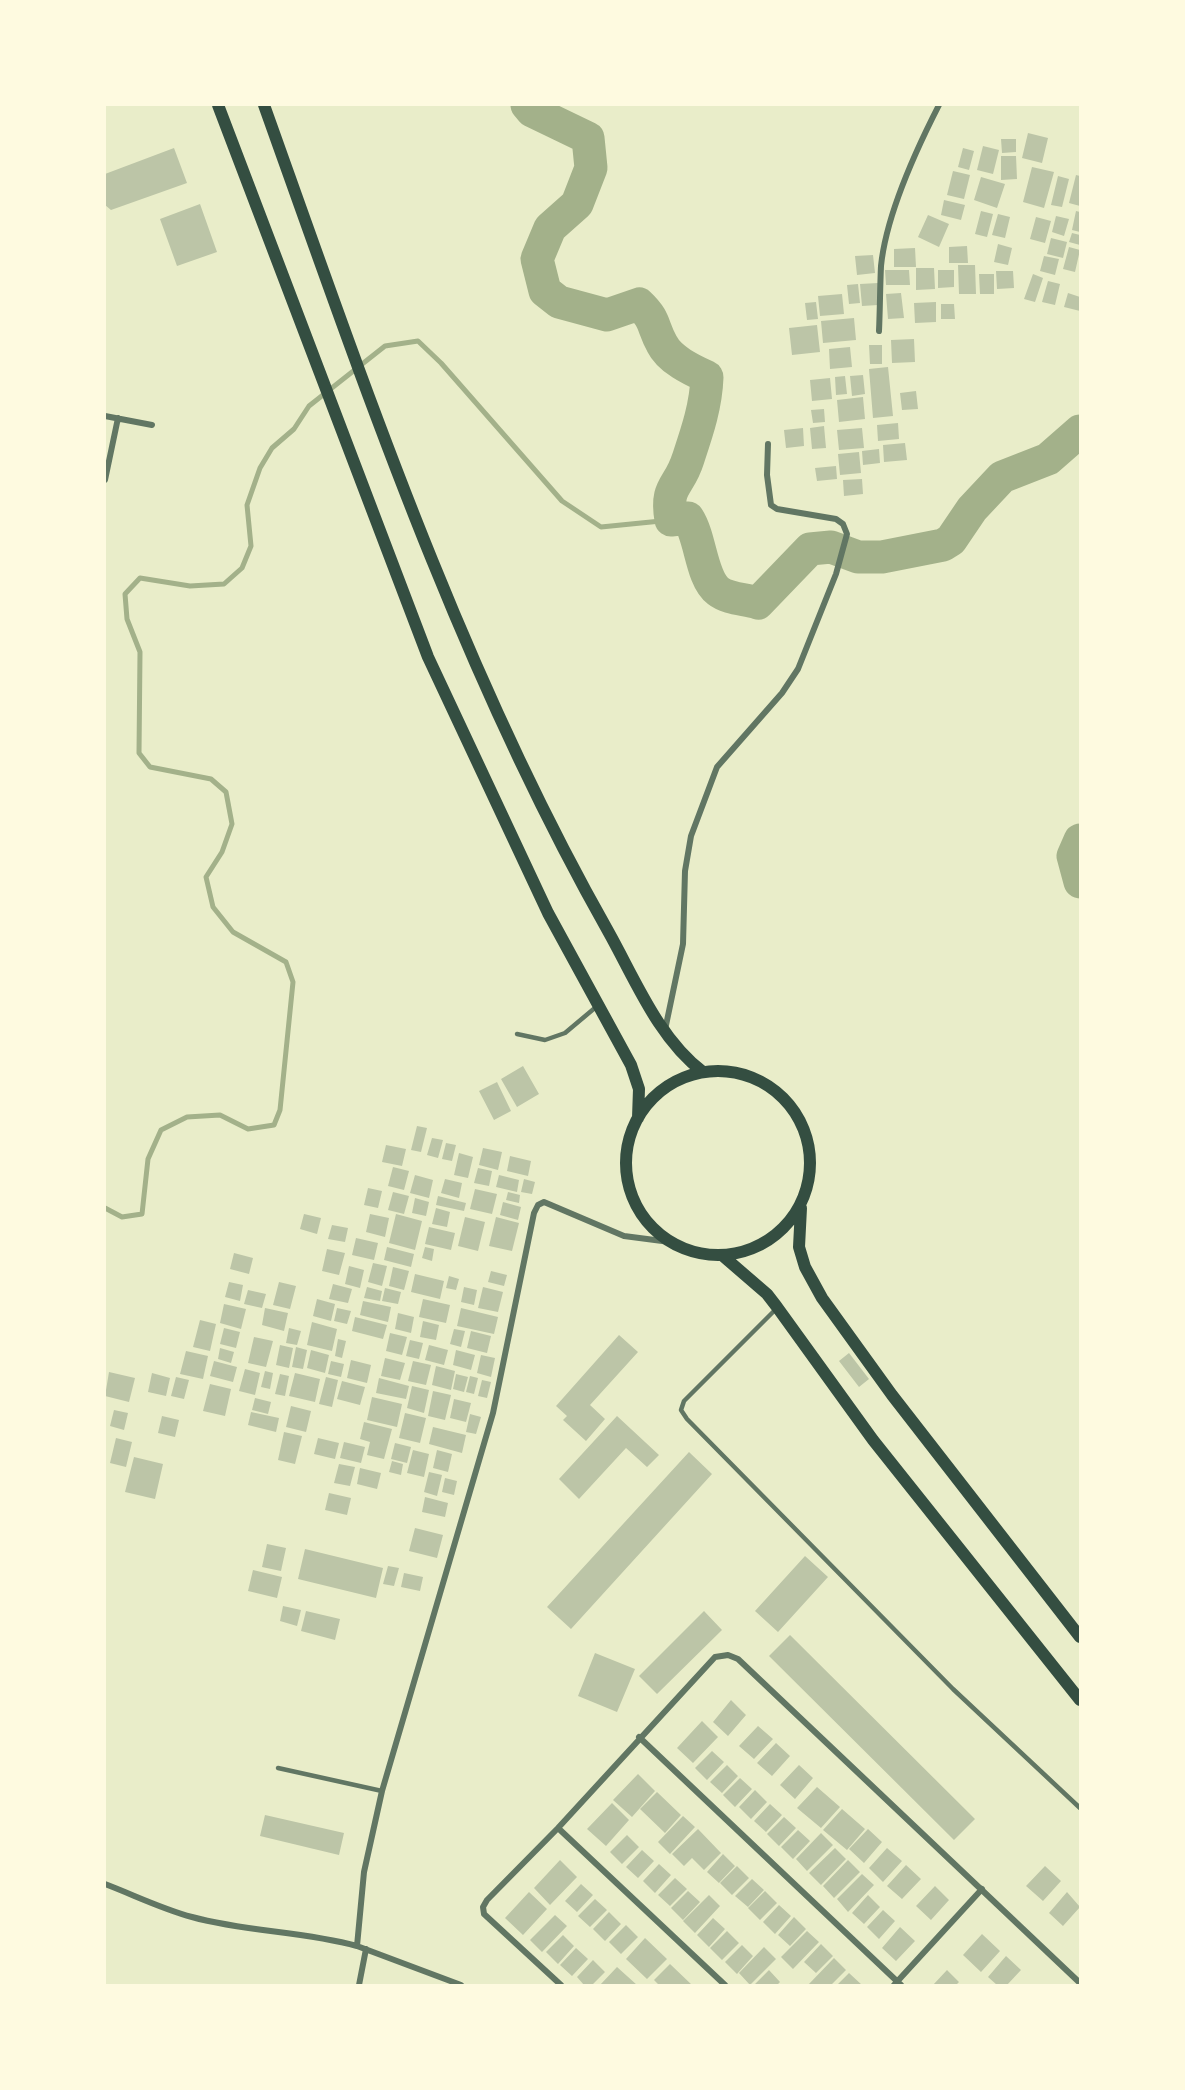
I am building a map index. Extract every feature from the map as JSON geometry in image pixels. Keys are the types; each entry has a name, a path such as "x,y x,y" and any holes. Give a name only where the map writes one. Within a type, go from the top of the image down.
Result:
{"main road":[{"path":"218,105 428,657 548,912 635,1076 639,1089 638,1118"},
{"path":"264,105 337,316 520,763 570,864 665,1032 684,1058 703,1072"},
{"path":"801,1204 788,1224 769,1241 747,1252 723,1256 695,1253 669,1242 648,1224 633,1200 629,1182 628,1144 638,1118 654,1096 677,1081 703,1072 731,1071 759,1080 788,1104 800,1120 809,1147 810,1176 801,1204 798,1229 799,1247 805,1267 822,1298 892,1395 1080,1636"},
{"path":"723,1256 766,1294 777,1307 873,1440 1080,1700"}],"street":[{"path":"879,330 882,264 891,226 908,173 939,105"},
{"path":"105,416 152,425"},
{"path":"105,480 118,418"},
{"path":"665,1032 683,944 687,854 706,792 717,767 727,753 782,693 798,669 836,574 847,534 843,524 836,519 777,509 771,505 767,475 768,444"},
{"path":"357,1946 364,1872 382,1791 493,1413 534,1213 538,1205 544,1202 624,1236 669,1242"},
{"path":"561,1985 484,1914 483,1907 487,1900 558,1828 639,1737 715,1657 728,1655 738,1659 1080,1983"},
{"path":"639,1737 898,1984 981,1889"},
{"path":"558,1828 721,1984"},
{"path":"105,1884 192,1917 242,1928 322,1938 357,1946 461,1985"},
{"path":"359,1985 366,1949"}],"lane":[{"path":"517,1034 545,1040 565,1033 598,1005"},
{"path":"777,1307 684,1401 681,1410 687,1419 953,1689 1080,1809"},
{"path":"278,1768 382,1791"}],"building":[{"path":"1028,133 1048,138 1042,163 1022,158"},
{"path":"1001,139 1016,139 1016,152 1002,153"},
{"path":"983,146 999,150 993,174 977,170"},
{"path":"174,148 187,183 111,210 105,205 105,174"},
{"path":"963,148 974,151 969,170 958,167"},
{"path":"1001,156 1016,156 1017,179 1001,180"},
{"path":"1032,167 1054,172 1044,208 1023,202"},
{"path":"953,171 970,175 964,199 947,195"},
{"path":"1076,175 1080,176 1080,206 1069,203"},
{"path":"1058,176 1069,179 1062,207 1051,205"},
{"path":"981,177 1005,184 997,208 974,200"},
{"path":"944,200 965,205 961,220 941,215"},
{"path":"200,204 217,252 177,266 160,219"},
{"path":"981,211 993,214 987,237 975,234"},
{"path":"1076,211 1080,212 1080,232 1072,230"},
{"path":"998,214 1010,217 1005,238 992,235"},
{"path":"928,215 949,224 939,247 918,237"},
{"path":"1056,216 1069,219 1064,236 1052,232"},
{"path":"1036,217 1051,221 1045,243 1030,239"},
{"path":"1072,233 1080,235 1080,245 1069,242"},
{"path":"1051,238 1067,242 1063,258 1047,254"},
{"path":"998,244 1012,248 1008,265 994,262"},
{"path":"967,246 968,263 949,263 949,247"},
{"path":"1069,247 1080,250 1075,272 1063,269"},
{"path":"915,248 916,267 894,267 894,249"},
{"path":"873,255 875,273 857,275 855,256"},
{"path":"1044,256 1059,259 1055,275 1040,271"},
{"path":"958,265 975,265 976,294 959,294"},
{"path":"916,268 934,268 935,289 916,290"},
{"path":"885,270 909,270 910,285 886,285"},
{"path":"938,270 954,270 954,287 938,288"},
{"path":"996,271 1013,271 1014,288 997,289"},
{"path":"979,274 994,274 994,294 980,294"},
{"path":"1033,274 1043,278 1035,302 1024,299"},
{"path":"1048,281 1060,284 1055,305 1042,302"},
{"path":"878,283 878,305 862,306 860,284"},
{"path":"858,284 860,303 849,304 847,285"},
{"path":"901,293 904,318 888,319 886,294"},
{"path":"1068,293 1080,297 1080,311 1064,307"},
{"path":"842,294 844,314 820,316 818,296"},
{"path":"816,302 818,319 807,320 805,303"},
{"path":"936,302 936,322 915,323 914,303"},
{"path":"941,304 954,304 955,319 941,319"},
{"path":"854,318 856,340 823,343 821,321"},
{"path":"817,325 820,352 792,355 789,328"},
{"path":"914,339 915,362 892,363 891,340"},
{"path":"869,345 882,345 882,364 870,364"},
{"path":"850,347 852,367 830,369 829,349"},
{"path":"888,367 893,416 873,418 869,369"},
{"path":"863,375 865,394 852,396 850,376"},
{"path":"845,376 847,394 836,395 835,377"},
{"path":"830,378 832,399 812,401 810,380"},
{"path":"916,391 918,409 902,410 900,393"},
{"path":"863,397 865,419 839,422 837,400"},
{"path":"824,409 825,422 813,423 811,410"},
{"path":"898,423 899,439 878,441 877,425"},
{"path":"824,426 826,448 812,449 810,428"},
{"path":"803,428 804,446 786,448 784,430"},
{"path":"862,428 864,448 839,450 837,430"},
{"path":"905,443 907,460 884,462 883,445"},
{"path":"879,449 880,463 863,465 862,451"},
{"path":"859,452 861,473 840,475 838,454"},
{"path":"836,466 837,479 817,481 815,468"},
{"path":"862,479 863,494 844,496 843,480"},
{"path":"523,1066 539,1094 517,1107 501,1079"},
{"path":"497,1082 511,1111 494,1120 479,1091"},
{"path":"417,1126 427,1128 421,1152 411,1150"},
{"path":"432,1138 443,1140 438,1158 427,1155"},
{"path":"446,1143 456,1145 452,1161 442,1159"},
{"path":"386,1145 406,1149 402,1166 382,1162"},
{"path":"483,1148 502,1152 498,1170 479,1165"},
{"path":"459,1153 473,1157 468,1178 454,1175"},
{"path":"510,1156 531,1161 528,1176 507,1171"},
{"path":"393,1167 409,1171 404,1190 388,1186"},
{"path":"478,1168 492,1171 489,1186 474,1183"},
{"path":"415,1175 433,1180 429,1198 410,1193"},
{"path":"499,1175 519,1180 517,1192 496,1187"},
{"path":"445,1179 462,1183 459,1198 441,1193"},
{"path":"524,1179 535,1182 532,1194 521,1192"},
{"path":"368,1188 382,1191 378,1208 364,1205"},
{"path":"475,1189 497,1194 492,1214 470,1209"},
{"path":"393,1192 409,1196 404,1214 388,1210"},
{"path":"508,1192 520,1195 519,1203 506,1200"},
{"path":"438,1196 466,1203 464,1211 436,1205"},
{"path":"415,1198 429,1202 426,1216 412,1213"},
{"path":"503,1202 521,1207 518,1220 500,1215"},
{"path":"436,1208 450,1212 447,1227 432,1224"},
{"path":"304,1214 321,1218 317,1234 300,1229"},
{"path":"370,1214 389,1218 385,1237 366,1232"},
{"path":"396,1214 422,1221 415,1250 389,1243"},
{"path":"465,1217 485,1222 478,1251 458,1246"},
{"path":"496,1217 519,1223 512,1251 489,1246"},
{"path":"332,1225 348,1228 345,1242 328,1239"},
{"path":"429,1227 455,1233 451,1250 425,1244"},
{"path":"356,1238 378,1243 374,1260 352,1255"},
{"path":"387,1247 414,1254 411,1267 384,1260"},
{"path":"425,1247 434,1249 432,1261 422,1258"},
{"path":"327,1249 345,1253 339,1275 322,1271"},
{"path":"234,1253 253,1258 249,1274 230,1269"},
{"path":"373,1263 387,1266 382,1286 368,1282"},
{"path":"349,1266 364,1270 360,1288 345,1284"},
{"path":"393,1267 409,1271 404,1290 389,1286"},
{"path":"491,1271 507,1275 504,1286 488,1282"},
{"path":"415,1274 444,1281 440,1299 411,1292"},
{"path":"449,1276 459,1279 456,1290 446,1288"},
{"path":"229,1282 243,1285 240,1301 225,1297"},
{"path":"279,1282 296,1286 290,1309 273,1305"},
{"path":"333,1284 352,1289 348,1303 329,1299"},
{"path":"367,1287 382,1291 380,1301 364,1298"},
{"path":"464,1287 477,1290 474,1305 461,1302"},
{"path":"483,1287 503,1292 498,1312 478,1308"},
{"path":"385,1288 401,1292 398,1304 382,1301"},
{"path":"248,1290 266,1294 262,1308 244,1304"},
{"path":"317,1299 335,1304 331,1321 313,1316"},
{"path":"423,1299 450,1305 446,1323 419,1317"},
{"path":"363,1301 391,1307 388,1322 360,1315"},
{"path":"224,1304 246,1309 241,1329 220,1323"},
{"path":"265,1308 288,1313 284,1331 262,1325"},
{"path":"337,1308 351,1311 347,1324 334,1321"},
{"path":"461,1308 498,1317 494,1334 457,1326"},
{"path":"398,1313 414,1317 411,1333 395,1329"},
{"path":"355,1317 387,1325 383,1339 352,1331"},
{"path":"200,1320 216,1324 210,1351 193,1347"},
{"path":"423,1321 439,1325 436,1340 420,1337"},
{"path":"312,1322 337,1329 332,1351 307,1345"},
{"path":"224,1328 240,1332 236,1348 220,1344"},
{"path":"289,1328 301,1331 297,1345 286,1343"},
{"path":"454,1329 465,1331 461,1347 450,1344"},
{"path":"471,1331 491,1336 487,1353 467,1348"},
{"path":"390,1333 407,1337 402,1355 386,1351"},
{"path":"619,1335 638,1352 590,1405 605,1419 586,1441 563,1420 567,1416 556,1406"},
{"path":"254,1337 273,1341 266,1367 248,1363"},
{"path":"338,1339 346,1341 342,1358 335,1356"},
{"path":"410,1340 423,1343 419,1359 406,1356"},
{"path":"280,1345 293,1348 289,1368 276,1365"},
{"path":"429,1345 448,1350 444,1365 425,1360"},
{"path":"296,1347 307,1350 303,1369 292,1367"},
{"path":"220,1348 234,1352 231,1363 218,1359"},
{"path":"311,1350 329,1355 325,1373 307,1368"},
{"path":"456,1350 475,1355 471,1370 453,1365"},
{"path":"186,1351 208,1356 203,1379 180,1374"},
{"path":"849,1353 869,1379 859,1387 839,1361"},
{"path":"481,1355 495,1358 491,1377 477,1373"},
{"path":"385,1358 405,1363 400,1380 381,1376"},
{"path":"351,1360 371,1365 367,1383 347,1378"},
{"path":"214,1361 237,1367 233,1382 210,1376"},
{"path":"331,1361 344,1364 341,1377 328,1374"},
{"path":"413,1361 431,1365 426,1385 408,1381"},
{"path":"436,1366 455,1371 451,1390 432,1385"},
{"path":"245,1369 260,1373 255,1395 239,1391"},
{"path":"265,1371 273,1373 270,1389 261,1387"},
{"path":"109,1372 135,1378 129,1402 105,1396"},
{"path":"152,1373 170,1378 166,1396 148,1392"},
{"path":"295,1373 320,1379 315,1402 289,1396"},
{"path":"280,1374 289,1376 285,1396 275,1394"},
{"path":"456,1374 468,1377 464,1392 453,1389"},
{"path":"470,1376 478,1378 474,1394 466,1392"},
{"path":"176,1377 189,1380 184,1399 171,1396"},
{"path":"326,1377 338,1380 332,1407 319,1404"},
{"path":"379,1378 409,1386 406,1399 376,1393"},
{"path":"482,1380 491,1382 487,1398 478,1396"},
{"path":"342,1381 365,1387 360,1405 337,1399"},
{"path":"210,1384 231,1389 225,1416 203,1411"},
{"path":"412,1386 429,1390 424,1413 407,1408"},
{"path":"433,1391 451,1395 445,1420 428,1416"},
{"path":"372,1397 402,1404 397,1427 367,1420"},
{"path":"255,1398 271,1402 268,1414 252,1410"},
{"path":"454,1399 471,1403 466,1422 450,1418"},
{"path":"291,1406 311,1411 306,1432 286,1427"},
{"path":"114,1410 128,1413 124,1430 110,1426"},
{"path":"251,1412 279,1418 276,1432 248,1425"},
{"path":"405,1413 426,1418 420,1443 399,1438"},
{"path":"470,1414 481,1417 476,1434 466,1432"},
{"path":"162,1416 179,1420 175,1437 158,1433"},
{"path":"617,1416 659,1455 647,1467 626,1448 579,1499 559,1479"},
{"path":"364,1422 392,1429 384,1459 367,1455 370,1442 360,1439"},
{"path":"433,1427 466,1435 462,1453 429,1444"},
{"path":"284,1432 302,1436 295,1464 278,1460"},
{"path":"116,1438 132,1442 126,1467 110,1463"},
{"path":"318,1438 339,1443 335,1459 314,1454"},
{"path":"344,1442 365,1447 361,1463 340,1458"},
{"path":"395,1443 411,1447 407,1463 391,1459"},
{"path":"413,1450 429,1454 424,1477 407,1473"},
{"path":"437,1450 452,1454 448,1472 433,1468"},
{"path":"689,1452 712,1474 571,1629 547,1607"},
{"path":"134,1457 163,1464 155,1499 125,1492"},
{"path":"392,1461 403,1464 401,1475 389,1472"},
{"path":"339,1464 355,1467 350,1486 334,1483"},
{"path":"360,1468 381,1473 377,1489 357,1484"},
{"path":"429,1472 442,1475 437,1496 424,1492"},
{"path":"445,1478 457,1481 454,1495 442,1492"},
{"path":"329,1493 351,1498 347,1515 325,1510"},
{"path":"425,1497 448,1503 445,1517 422,1512"},
{"path":"415,1528 443,1535 437,1558 409,1551"},
{"path":"267,1544 286,1548 281,1571 262,1567"},
{"path":"305,1549 383,1568 376,1598 298,1579"},
{"path":"805,1556 828,1577 778,1632 755,1611"},
{"path":"388,1566 399,1568 394,1586 383,1584"},
{"path":"253,1570 282,1577 277,1598 248,1591"},
{"path":"404,1573 423,1577 420,1591 401,1587"},
{"path":"283,1606 301,1610 297,1626 280,1621"},
{"path":"306,1611 340,1619 335,1640 301,1631"},
{"path":"704,1611 722,1630 657,1694 639,1676"},
{"path":"790,1635 975,1819 954,1840 769,1656"},
{"path":"595,1653 635,1669 617,1712 578,1696"},
{"path":"731,1700 746,1715 728,1736 713,1722"},
{"path":"702,1721 718,1737 693,1763 677,1748"},
{"path":"758,1726 773,1739 754,1759 739,1746"},
{"path":"776,1743 790,1756 772,1776 757,1763"},
{"path":"712,1751 724,1762 707,1780 695,1768"},
{"path":"727,1765 738,1776 722,1793 710,1782"},
{"path":"799,1765 813,1778 795,1799 780,1785"},
{"path":"638,1774 655,1791 632,1817 613,1800"},
{"path":"740,1778 752,1789 735,1807 723,1795"},
{"path":"817,1787 840,1807 821,1828 797,1808"},
{"path":"755,1790 767,1802 751,1819 739,1807"},
{"path":"657,1792 681,1815 665,1833 640,1809"},
{"path":"612,1803 629,1820 606,1846 587,1829"},
{"path":"770,1804 782,1815 766,1832 754,1821"},
{"path":"842,1809 865,1829 847,1850 823,1830"},
{"path":"265,1815 344,1833 339,1855 260,1836"},
{"path":"683,1816 695,1827 670,1854 658,1842"},
{"path":"784,1817 796,1828 779,1846 767,1834"},
{"path":"698,1829 721,1853 704,1870 692,1858 684,1866 672,1854"},
{"path":"868,1829 882,1842 864,1863 849,1849"},
{"path":"798,1830 810,1841 793,1859 781,1847"},
{"path":"821,1833 833,1845 807,1871 796,1859"},
{"path":"627,1835 639,1847 622,1864 610,1852"},
{"path":"835,1848 846,1859 821,1885 809,1873"},
{"path":"887,1848 902,1861 883,1882 869,1868"},
{"path":"642,1850 654,1861 638,1878 626,1867"},
{"path":"723,1854 735,1866 719,1883 707,1872"},
{"path":"560,1860 577,1877 550,1905 534,1888"},
{"path":"848,1860 860,1872 834,1898 823,1886"},
{"path":"659,1864 671,1875 655,1893 643,1881"},
{"path":"906,1865 921,1879 902,1899 887,1886"},
{"path":"737,1866 749,1878 732,1895 720,1883"},
{"path":"1045,1866 1061,1881 1043,1901 1026,1886"},
{"path":"862,1874 874,1885 848,1912 837,1899"},
{"path":"675,1878 687,1889 670,1906 658,1895"},
{"path":"752,1879 764,1890 748,1907 735,1896"},
{"path":"581,1884 593,1895 577,1912 565,1901"},
{"path":"935,1886 949,1900 931,1920 916,1906"},
{"path":"688,1891 700,1902 683,1920 671,1908"},
{"path":"765,1891 777,1903 760,1920 748,1908"},
{"path":"529,1892 547,1909 523,1935 505,1918"},
{"path":"1067,1892 1080,1907 1063,1926 1049,1913"},
{"path":"709,1895 720,1906 695,1933 683,1921"},
{"path":"868,1895 880,1907 864,1924 852,1913"},
{"path":"595,1899 607,1910 590,1927 578,1916"},
{"path":"779,1905 791,1916 775,1934 763,1922"},
{"path":"883,1910 895,1921 879,1939 867,1927"},
{"path":"609,1912 621,1924 605,1941 593,1929"},
{"path":"555,1915 567,1926 542,1952 530,1940"},
{"path":"794,1917 806,1929 790,1946 778,1935"},
{"path":"713,1918 725,1929 709,1947 697,1935"},
{"path":"626,1925 638,1937 621,1954 609,1942"},
{"path":"900,1927 915,1941 896,1961 882,1948"},
{"path":"727,1931 739,1943 722,1960 710,1948"},
{"path":"807,1931 819,1942 793,1969 781,1957"},
{"path":"982,1934 1000,1951 981,1972 963,1955"},
{"path":"563,1935 574,1946 558,1964 546,1952"},
{"path":"645,1938 667,1959 647,1979 626,1959"},
{"path":"821,1944 833,1956 816,1973 804,1962"},
{"path":"742,1945 753,1956 737,1974 725,1962"},
{"path":"764,1947 776,1959 750,1985 739,1973"},
{"path":"576,1948 588,1959 572,1976 560,1965"},
{"path":"1006,1956 1021,1970 1007,1985 997,1985 988,1977"},
{"path":"834,1958 846,1970 831,1985 808,1985"},
{"path":"593,1960 605,1972 592,1985 584,1985 577,1977"},
{"path":"670,1964 692,1985 659,1985 654,1980"},
{"path":"617,1967 637,1985 600,1985"},
{"path":"769,1970 780,1982 777,1985 754,1985"},
{"path":"947,1970 959,1982 956,1985 933,1985"},
{"path":"849,1973 862,1985 837,1985"}],"waterway":[{"path":"527,105 532,111 588,138 591,168 577,204 550,228 537,259 545,291 559,302 607,315 639,304 651,319 662,344 670,355 707,377 698,429 684,469 671,493 670,509 671,520 688,518 708,577 712,585 722,594 758,603 810,549 831,547 858,557 882,557 943,545 951,540 972,509 1002,477 1048,459 1080,431"},
{"path":"105,1208 122,1217 142,1214 148,1159 161,1130 187,1117 220,1115 248,1129 274,1125 280,1110 293,982 286,962 233,932 213,907 206,877 222,852 232,824 226,792 211,779 150,767 139,753 140,652 127,619 125,594 140,578 190,586 224,584 242,568 251,546 247,505 260,468 272,448 294,429 309,406 385,346 418,341 441,363 562,501 601,527 671,520"},
{"path":"1080,840 1073,856 1080,882"}]}
